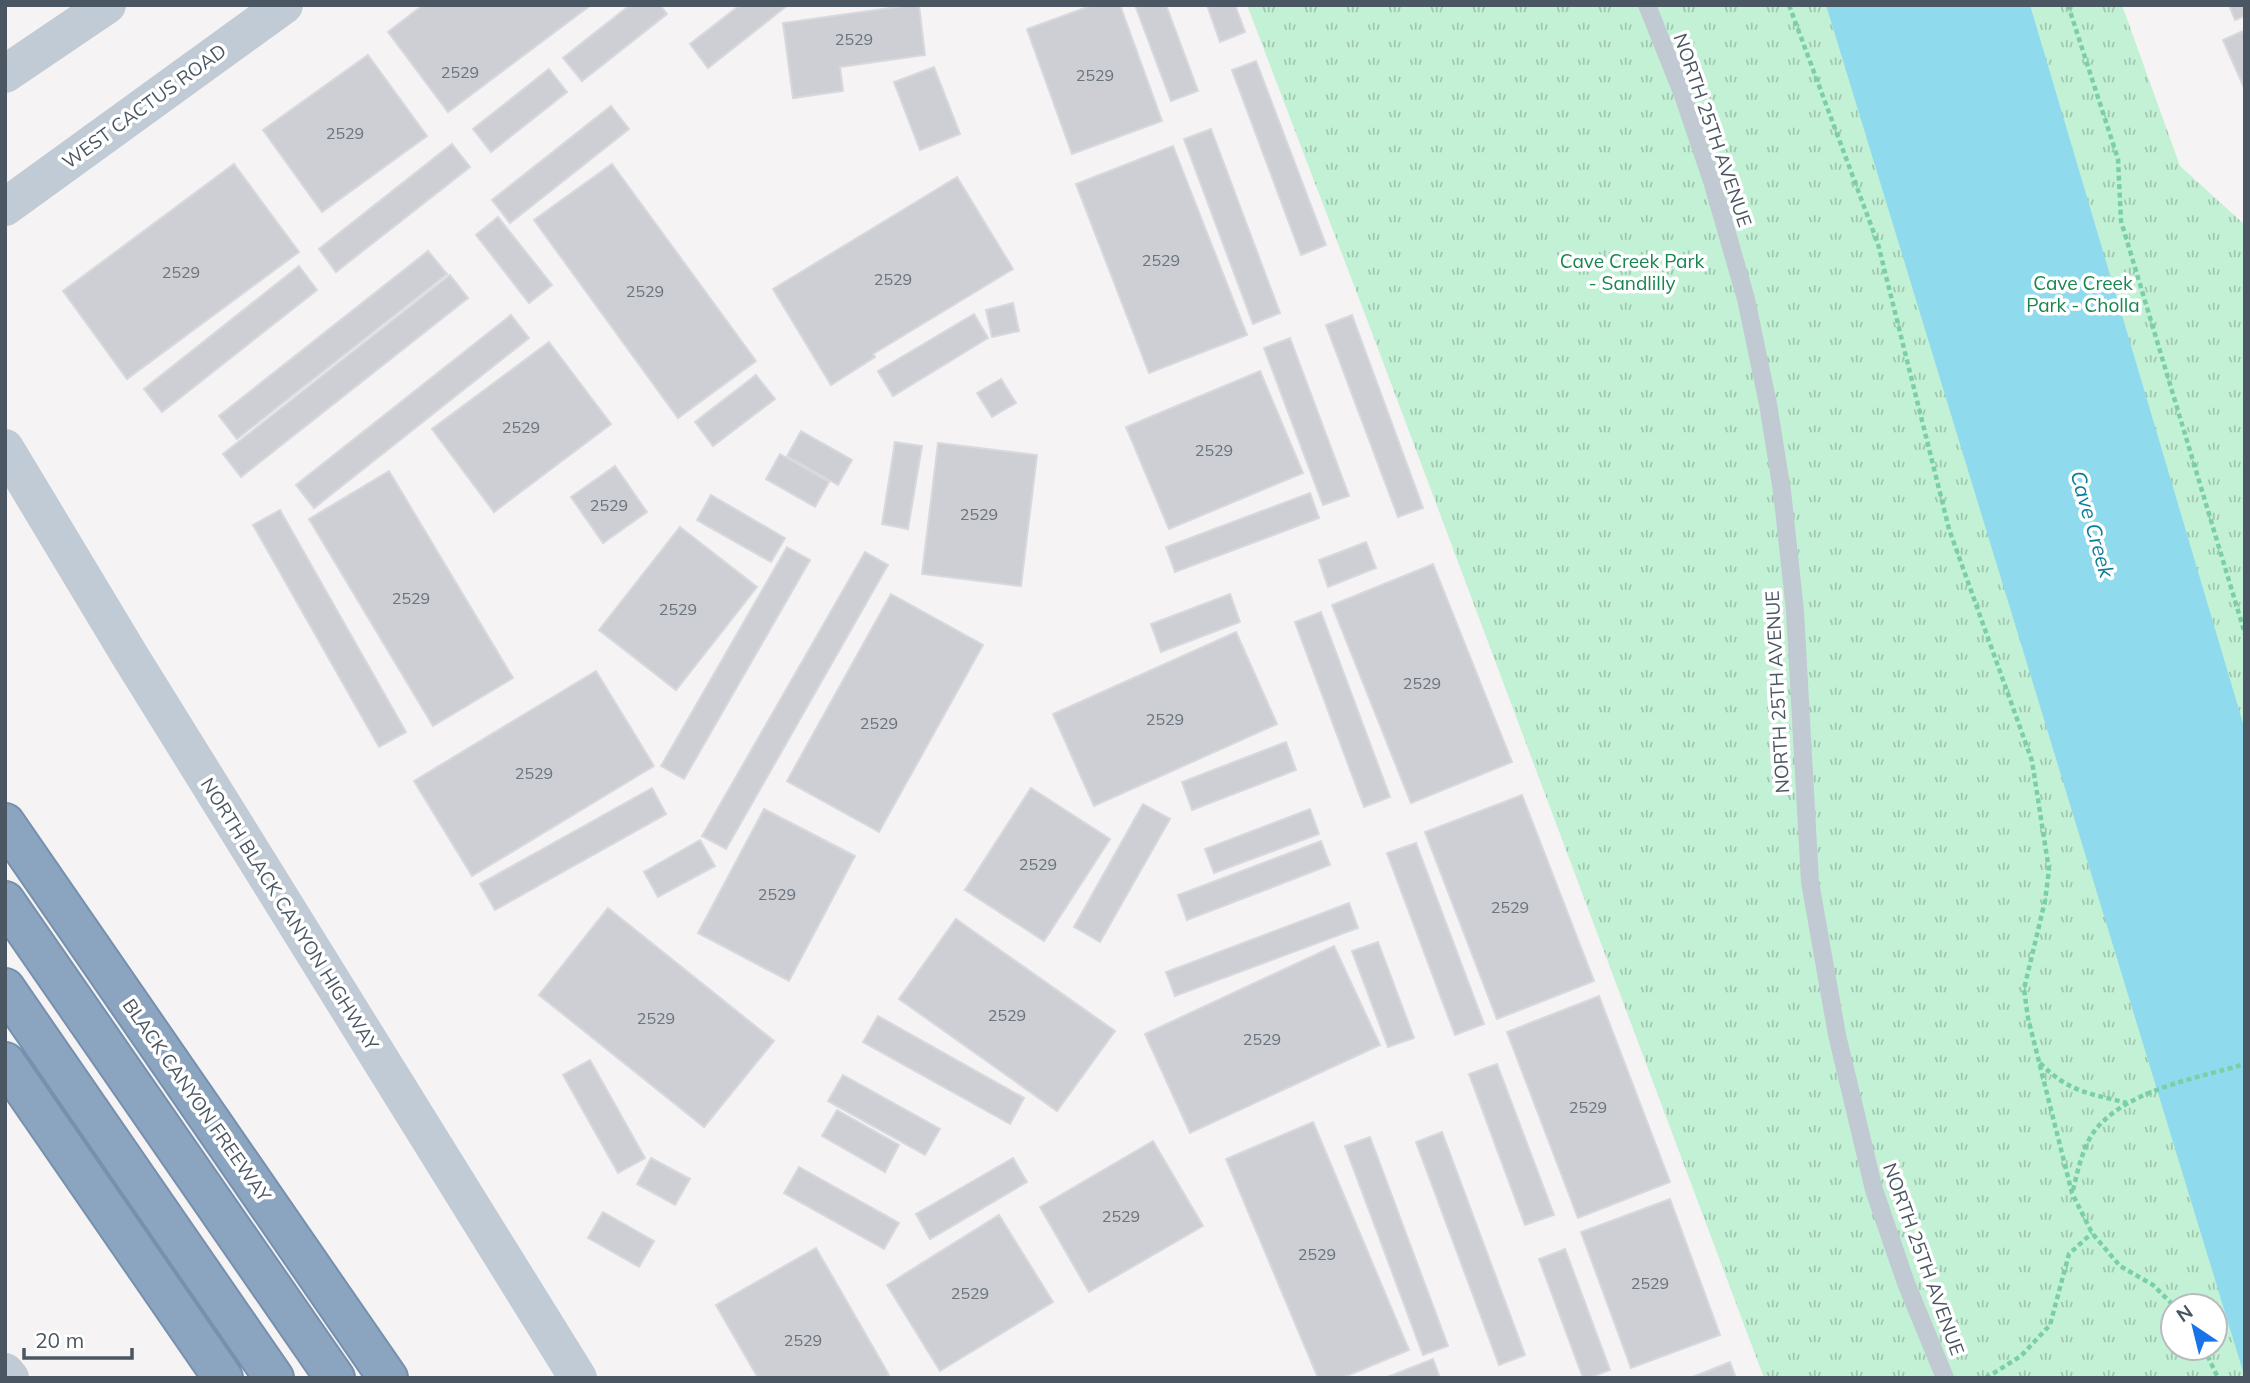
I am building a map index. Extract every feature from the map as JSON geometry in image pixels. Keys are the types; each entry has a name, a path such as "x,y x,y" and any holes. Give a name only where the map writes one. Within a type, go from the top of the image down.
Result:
{"highway":[{"name":"BLACK CANYON FREEWAY","path":"5,823 388,1378"},
{"path":"5,901 335,1378"},
{"path":"5,988 274,1378"},
{"path":"5,1062 223,1378"}],"main road":[{"path":"5,74 107,5"},
{"name":"WEST CACTUS ROAD","path":"5,207 284,5"},
{"name":"NORTH BLACK CANYON HIGHWAY","path":"5,448 130,656 578,1378"},
{"path":"5,1372 10,1378"}],"lane":[{"name":"NORTH 25TH AVENUE","path":"1647,5 1683,95 1712,181 1746,299 1768,404 1782,491 1795,611 1810,882 1832,1010 1874,1190 1906,1283 1945,1378"}],"path":[{"path":"1789,5 1878,244 1949,529 2032,761 2049,870 2045,901 2024,989 2028,1018 2072,1193 2092,1233 2120,1266 2160,1292"},
{"path":"2068,5 2118,159 2121,221 2245,634"},
{"path":"2039,1062 2056,1079 2078,1090 2127,1103"},
{"path":"2072,1193 2078,1169 2095,1130 2112,1114 2127,1103 2157,1090 2245,1064"},
{"path":"1986,1378 2021,1356 2050,1325 2069,1254 2092,1233"}],"green space":[{"name":"Cave Creek Park - Sandlilly","path":"1247,5 2122,5 2180,166 2245,225 2245,1378 1764,1378"}],"water":[{"name":"Cave Creek Park - Cholla","path":"1826,5 2030,5 2245,730 2245,1378 2229,1326 2229,1292 2219,1292"}],"building":[{"path":"423,5 591,5 448,112 388,32"},
{"path":"630,5 660,5 667,14 582,81 563,58"},
{"path":"740,5 788,5 708,68 690,44"},
{"path":"919,5 925,55 840,67 843,91 793,98 783,23"},
{"path":"1093,5 1120,5 1162,121 1072,154 1027,29"},
{"path":"1135,5 1166,5 1198,91 1171,101"},
{"path":"1207,5 1235,5 1245,32 1220,42"},
{"path":"2229,5 2245,5 2245,16 2235,20"},
{"path":"2245,30 2245,90 2223,40"},
{"path":"368,55 427,136 322,212 263,130"},
{"path":"1256,61 1326,245 1301,255 1232,70"},
{"path":"934,67 960,134 920,150 894,82"},
{"path":"549,69 567,92 491,152 473,129"},
{"path":"611,106 629,129 510,223 492,200"},
{"path":"1211,129 1280,313 1253,324 1184,139"},
{"path":"452,144 470,167 336,272 319,249"},
{"path":"1173,146 1247,335 1149,373 1076,184"},
{"path":"234,164 299,252 127,379 63,291"},
{"path":"612,164 756,361 678,418 534,220"},
{"path":"957,177 1013,269 873,354 875,357 831,385 773,289"},
{"path":"498,217 552,285 529,303 476,235"},
{"path":"428,251 447,274 237,439 219,416"},
{"path":"299,266 317,290 162,412 144,389"},
{"path":"450,275 468,298 241,477 223,454"},
{"path":"1013,303 1019,331 992,337 986,310"},
{"path":"974,314 988,338 893,396 878,371"},
{"path":"511,315 529,338 314,508 296,485"},
{"path":"1352,315 1423,508 1398,517 1326,325"},
{"path":"1290,338 1349,496 1323,505 1264,348"},
{"path":"549,342 611,424 494,512 432,429"},
{"path":"1260,371 1303,473 1169,529 1126,427"},
{"path":"756,375 775,399 713,446 695,422"},
{"path":"1001,379 1016,403 992,417 977,393"},
{"path":"801,431 852,460 838,485 787,456"},
{"path":"895,442 922,446 908,529 882,524"},
{"path":"938,443 1037,455 1021,586 922,574"},
{"path":"780,454 829,482 815,507 766,479"},
{"path":"615,466 647,512 603,543 571,497"},
{"path":"389,471 513,678 433,726 309,519"},
{"path":"1310,493 1319,518 1175,572 1166,547"},
{"path":"711,495 785,538 771,562 697,520"},
{"path":"280,510 406,732 379,747 253,525"},
{"path":"680,527 757,587 676,690 599,630"},
{"path":"1366,542 1376,568 1328,587 1319,560"},
{"path":"787,547 810,560 684,779 661,766"},
{"path":"865,552 888,565 726,849 702,836"},
{"path":"1433,564 1512,762 1411,803 1332,605"},
{"path":"891,594 983,645 879,832 787,781"},
{"path":"1230,594 1240,622 1161,652 1151,624"},
{"path":"1321,612 1390,797 1364,807 1295,622"},
{"path":"1236,632 1277,724 1094,806 1053,714"},
{"path":"596,671 654,766 472,876 414,781"},
{"path":"1286,742 1296,770 1192,810 1182,782"},
{"path":"652,788 666,814 495,910 480,884"},
{"path":"1031,788 1110,839 1044,941 965,890"},
{"path":"1522,795 1594,981 1497,1019 1425,832"},
{"path":"1143,804 1170,819 1100,942 1074,927"},
{"path":"764,809 855,856 789,981 698,933"},
{"path":"1310,809 1319,834 1214,873 1205,849"},
{"path":"700,840 715,866 658,897 644,872"},
{"path":"1321,841 1330,865 1187,920 1178,895"},
{"path":"1416,843 1484,1024 1455,1035 1387,853"},
{"path":"1349,903 1358,928 1175,996 1166,972"},
{"path":"608,908 774,1041 704,1127 539,995"},
{"path":"956,919 1115,1031 1057,1111 899,999"},
{"path":"1378,942 1414,1038 1388,1047 1352,951"},
{"path":"1334,946 1380,1045 1190,1133 1145,1034"},
{"path":"1599,996 1670,1182 1578,1218 1507,1032"},
{"path":"878,1016 1024,1098 1010,1124 863,1042"},
{"path":"590,1060 645,1158 618,1173 563,1075"},
{"path":"1497,1064 1554,1215 1525,1225 1469,1074"},
{"path":"843,1075 940,1129 925,1155 828,1101"},
{"path":"837,1110 899,1145 885,1172 822,1136"},
{"path":"1313,1122 1409,1350 1342,1378 1318,1378 1226,1159"},
{"path":"1442,1132 1525,1355 1499,1365 1416,1142"},
{"path":"1370,1137 1448,1346 1423,1355 1345,1146"},
{"path":"1153,1141 1203,1226 1089,1292 1040,1207"},
{"path":"651,1158 690,1179 675,1205 637,1184"},
{"path":"1013,1158 1027,1182 930,1239 916,1214"},
{"path":"799,1167 899,1223 884,1249 784,1193"},
{"path":"1670,1199 1720,1335 1631,1368 1581,1232"},
{"path":"603,1212 654,1241 639,1267 588,1238"},
{"path":"999,1215 1053,1302 940,1371 887,1285"},
{"path":"816,1248 889,1375 884,1378 758,1378 716,1305"},
{"path":"1565,1249 1610,1370 1589,1378 1583,1378 1539,1259"},
{"path":"1433,1359 1440,1378 1385,1378"},
{"path":"1730,1362 1736,1378 1690,1378"}],"water label":[{"name":"Cave Creek","path":"2093,524"}]}
